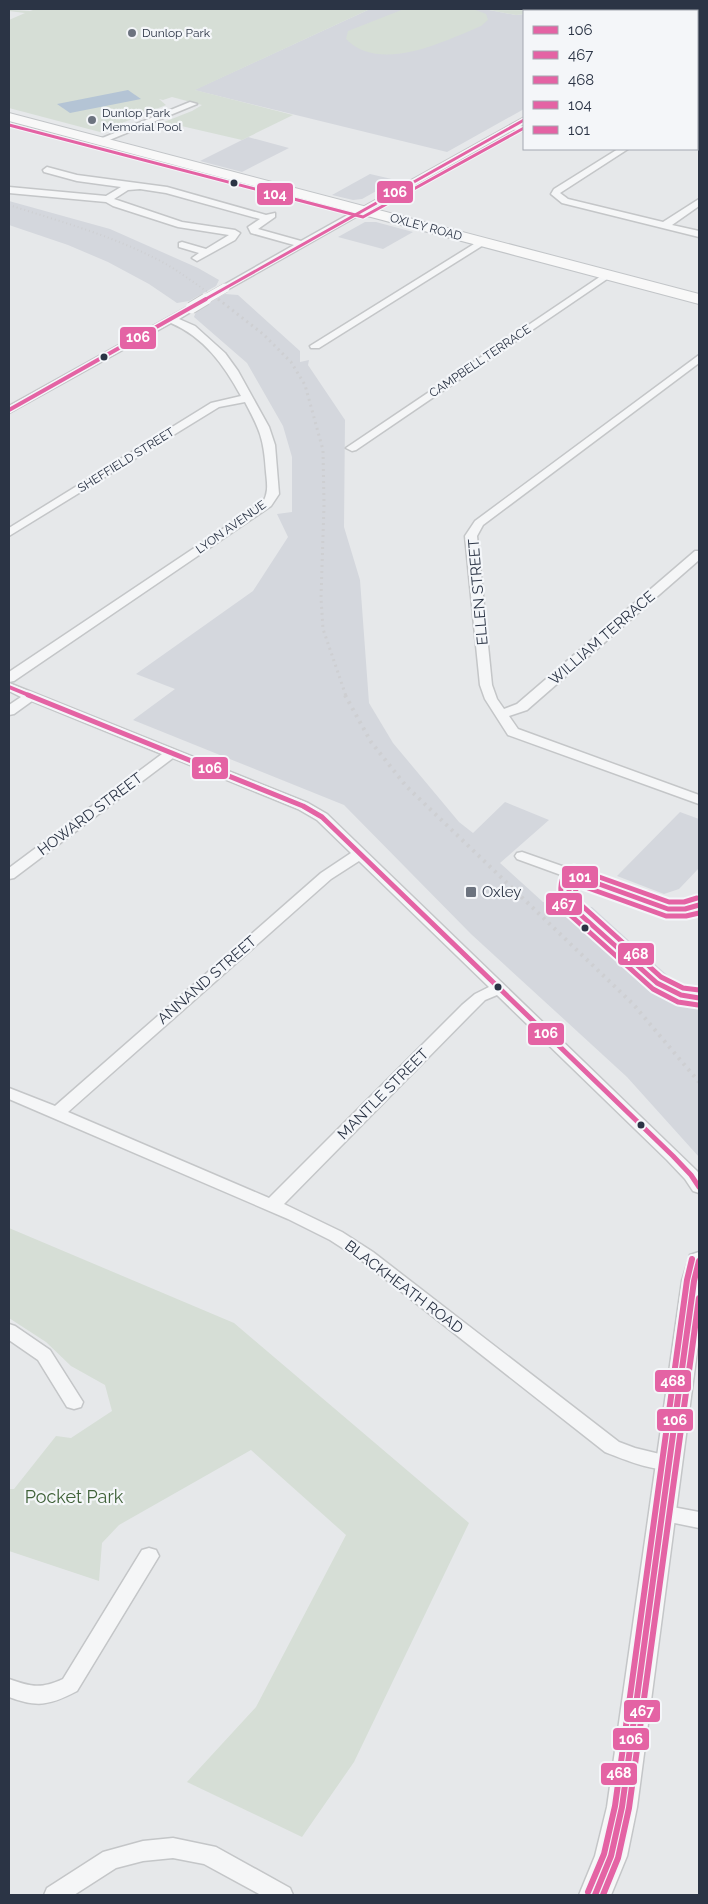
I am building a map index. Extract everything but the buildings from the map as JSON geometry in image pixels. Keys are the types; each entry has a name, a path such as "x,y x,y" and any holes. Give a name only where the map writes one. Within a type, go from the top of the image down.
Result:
{"main road":[{"name":"OXLEY ROAD","path":"9,117 699,299"},
{"path":"595,1895 611,1856 622,1807 694,1281 699,1261"}],"street":[{"path":"99,141 193,104"},
{"path":"9,410 362,210 519,128"},
{"path":"622,150 557,190 555,194 565,201 699,234"},
{"path":"47,170 77,178 161,189 272,215 253,227 254,231"},
{"path":"108,199 126,188 134,186"},
{"path":"9,190 108,199 116,204 181,225 235,233 254,231 302,244"},
{"path":"665,225 699,202"},
{"path":"196,258 232,238 235,233"},
{"path":"315,346 482,242"},
{"path":"182,245 206,252"},
{"name":"CAMPBELL TERRACE","path":"352,448 608,275"},
{"name":"LYON AVENUE","path":"9,678 267,504 272,494 270,445 264,427 248,398 221,355 191,328 170,319"},
{"name":"ELLEN STREET","path":"699,358 479,523 471,536 486,685 491,699 513,732 522,737 699,800"},
{"name":"SHEFFIELD STREET","path":"9,533 215,405 226,401 248,398"},
{"name":"WILLIAM TERRACE","path":"501,715 522,707 699,554"},
{"path":"9,687 303,806 322,817 673,1156 691,1175 699,1187"},
{"path":"9,712 31,696"},
{"name":"HOWARD STREET","path":"9,875 171,753"},
{"name":"ANNAND STREET","path":"57,1113 326,876 361,854"},
{"path":"522,856 668,909 685,909 699,904"},
{"name":"MANTLE STREET","path":"272,1206 467,1009 480,998 498,988"},
{"name":"BLACKHEATH ROAD","path":"9,1092 272,1206 336,1236 367,1256 612,1447 633,1455 669,1463"},
{"path":"9,1331 44,1355 74,1402"},
{"path":"662,1513 699,1520"},
{"path":"9,1688 31,1696 49,1696 70,1685 149,1556"},
{"path":"55,1895 112,1859 143,1851 173,1848 208,1854 282,1895"}],"shaded area":[{"path":"370,9 484,9 516,15 523,14 523,110 447,152 194,90"},
{"path":"248,137 289,148 242,172 200,161"},
{"path":"370,174 396,180 362,199 353,200 332,195"},
{"path":"9,201 110,229 198,268 219,280 216,286 189,301 177,303 149,284 108,262 68,245 9,225"},
{"path":"365,222 376,222 413,232 383,249 338,237"},
{"path":"225,294 238,295 300,351 300,362 309,360 308,365 345,420 344,527 360,580 369,703 393,743 459,822 473,833 505,802 549,820 500,863 543,902 592,907 699,1004 699,1157 627,1077 471,934 344,805 133,720 175,689 136,674 253,591 288,537 277,514 292,512 292,457 283,426 247,363 194,317 197,309"},
{"path":"680,812 699,819 699,868 679,889 664,894 617,876"}],"green space":[{"name":"Dunlop Park","path":"36,9 370,9 195,90 293,115 242,140 164,122 202,105 172,97 163,100 159,99 166,105 100,132 9,108 9,20 25,13 9,10 30,11"},
{"path":"404,9 473,9 486,14 488,20 481,26 431,46 394,54 376,54 360,49 346,39 348,31"},
{"path":"484,9 699,9 699,12 698,10 523,10 523,14 516,15"},
{"name":"Pocket Park","path":"9,1228 234,1323 469,1523 354,1762 302,1837 187,1782 256,1707 346,1535 251,1450 119,1525 102,1543 99,1581 9,1551 9,1489 14,1489 56,1436 71,1438 112,1411 105,1385 71,1366 46,1342 9,1318"}],"water":[{"path":"128,90 141,99 70,113 57,104"}],"railway":[{"path":"9,205 89,231 147,254 166,264 220,300"},
{"path":"218,299 263,334 291,362 305,385 323,450 324,505 321,598 323,629 346,696"},
{"path":"345,695 371,742 406,786 633,1004 699,1082"}],"transit line":[{"name":"106","path":"9,410 523,121"},
{"name":"104","path":"9,125 363,217 523,129"},
{"name":"106","path":"9,687 303,806 322,817 673,1156 691,1175 699,1187"},
{"name":"467","path":"697,898 684,902 669,902 574,868 564,875 560,888 568,913 653,989 678,1002 698,1005"},
{"name":"101","path":"699,905 685,909 668,909 574,875 569,887 573,908 657,983 681,995 699,998"},
{"name":"468","path":"699,913 686,916 666,916 577,884 575,894 579,903 661,977 683,988 699,990"},
{"name":"468","path":"588,1892 604,1854 615,1806 687,1280 692,1259"},
{"name":"106","path":"595,1895 611,1856 622,1807 694,1281 699,1261"},
{"name":"467","path":"603,1895 618,1858 629,1808 699,1298"}],"place":[{"name":"Dunlop Park","path":"132,33"},
{"name":"Dunlop Park Memorial Pool","path":"92,120"},
{"name":"Oxley","path":"471,892"}]}
